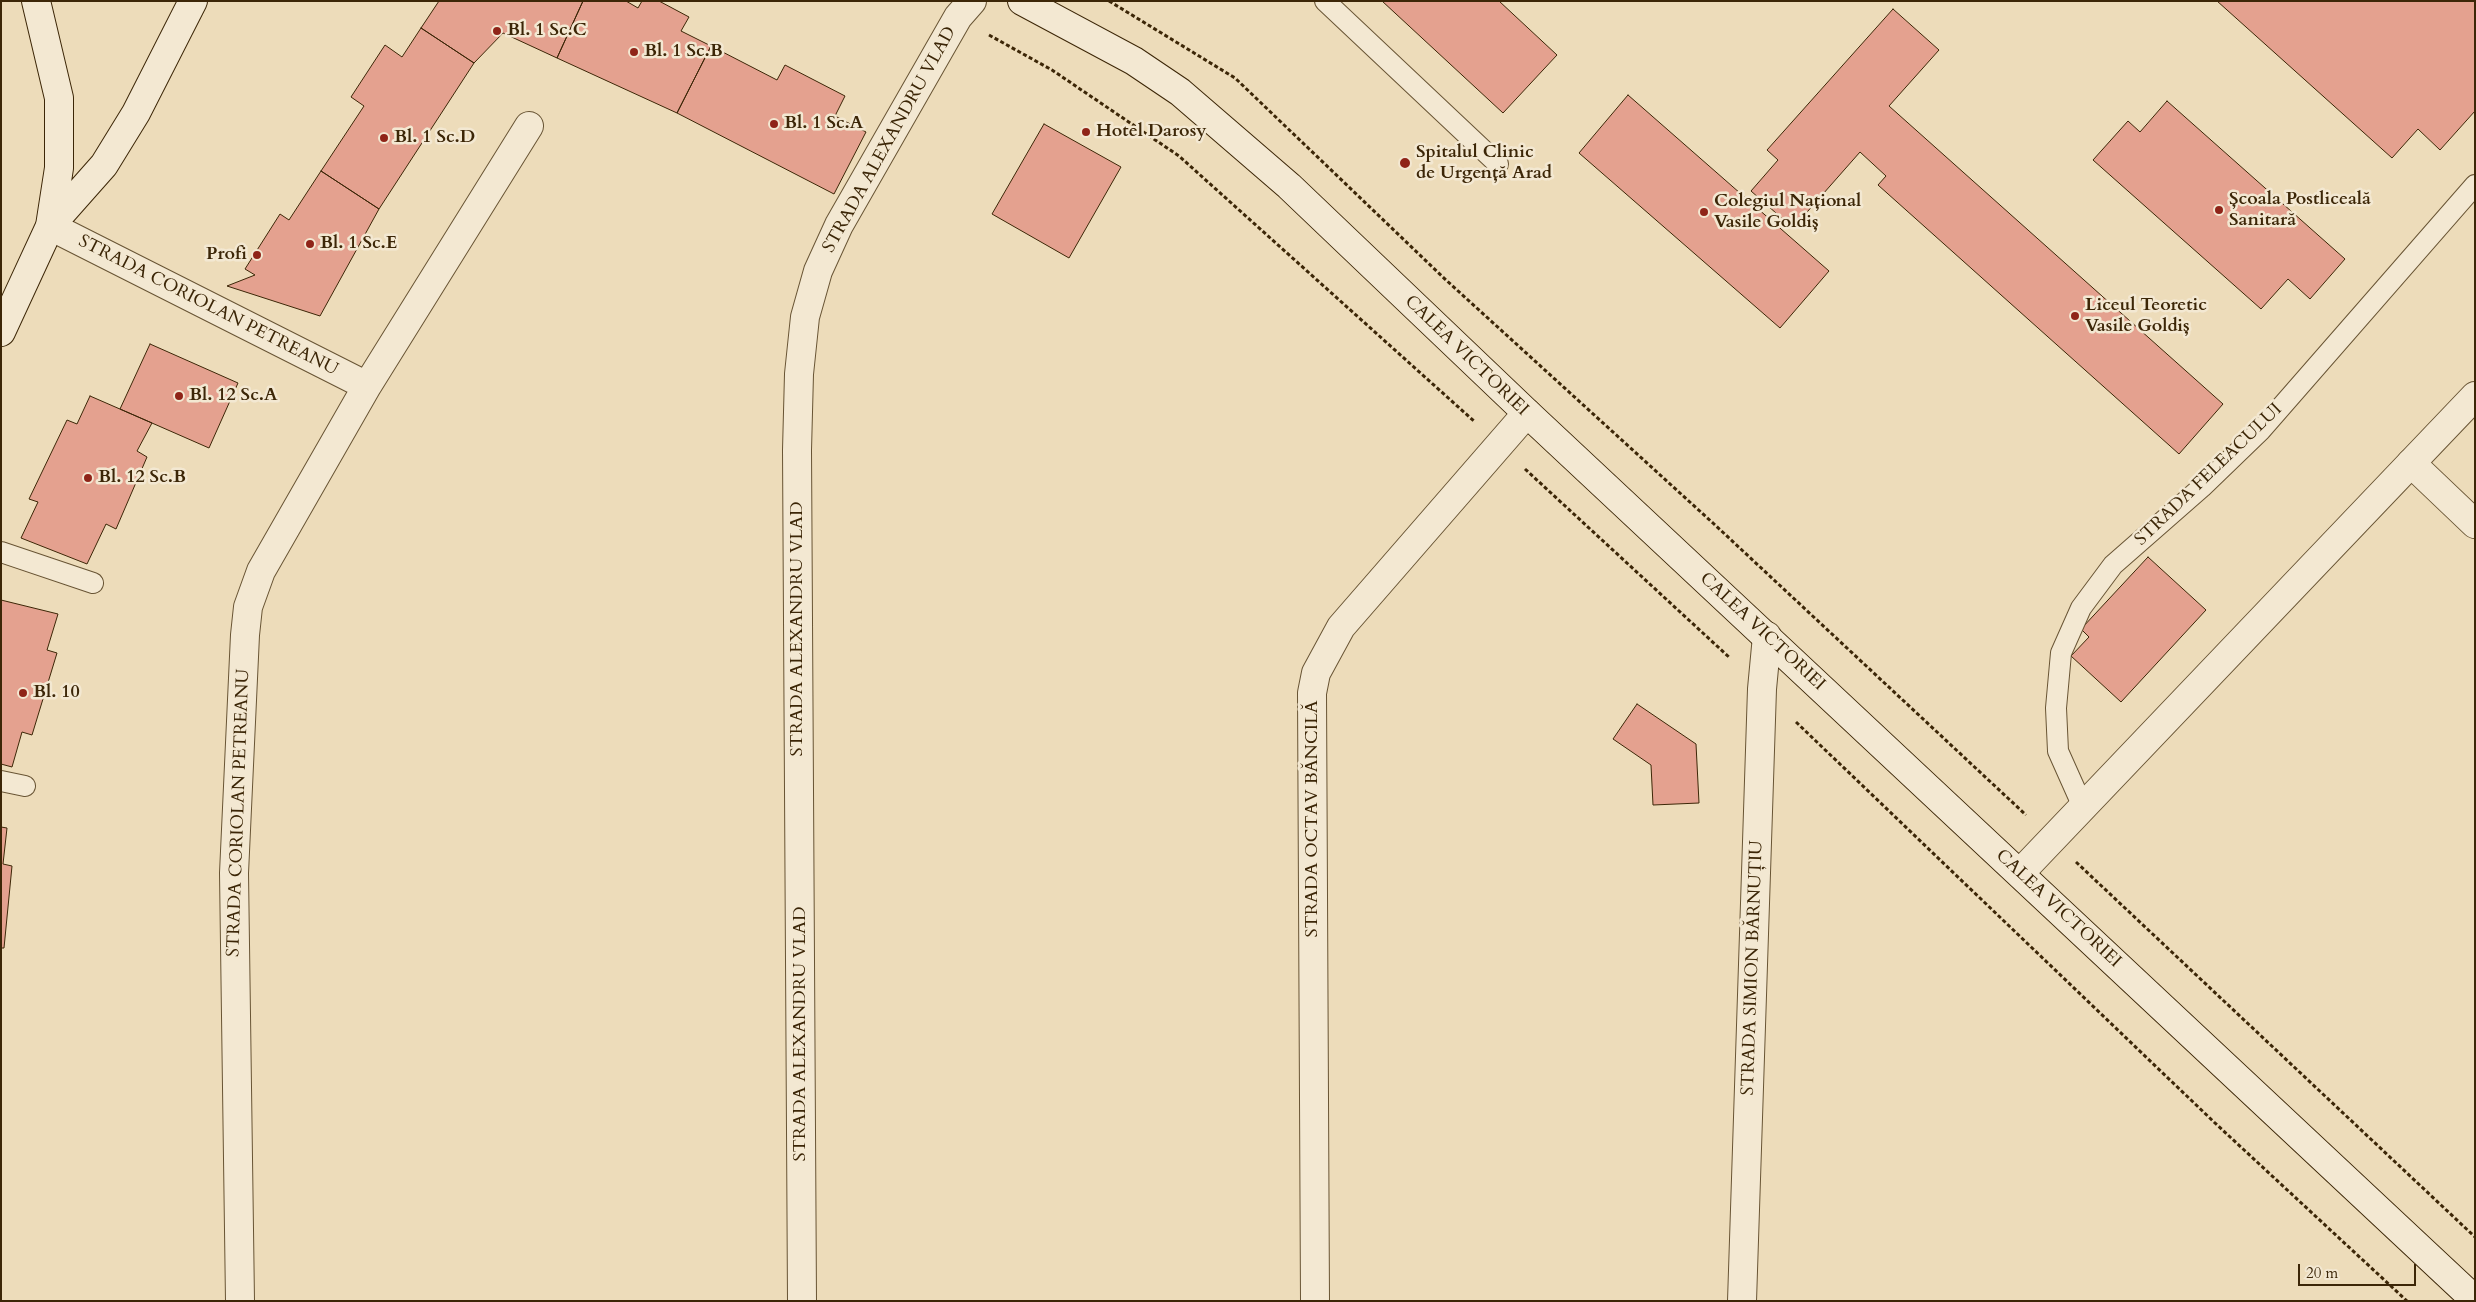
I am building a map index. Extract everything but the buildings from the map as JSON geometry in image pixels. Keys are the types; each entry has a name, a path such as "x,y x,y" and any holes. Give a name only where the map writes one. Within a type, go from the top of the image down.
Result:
{"street":[{"path":"1,332 50,226 60,168 59,98 36,1"},
{"path":"50,226 104,165 136,113 192,1"},
{"name":"CALEA VICTORIEI","path":"1022,1 1134,61 1180,92 1289,186 1527,413 2475,1300"},
{"name":"STRADA ALEXANDRU VLAD","path":"802,1301 796,450 799,374 805,317 818,272 840,225 965,9"},
{"name":"STRADA CORIOLAN PETREANU","path":"240,1301 234,873 244,636 248,607 261,571 366,386 529,126"},
{"name":"STRADA CORIOLAN PETREANU","path":"50,226 366,386"},
{"path":"2020,873 2475,396"},
{"name":"STRADA OCTAV BĂNCILĂ","path":"1315,1301 1312,693 1316,673 1340,627 1527,413"},
{"path":"2411,463 2475,524"},
{"name":"STRADA SIMION BĂRNUȚIU","path":"1742,1301 1762,689 1767,636"}],"lane":[{"path":"1325,1 1498,164"},
{"name":"STRADA FELEACULUI","path":"2083,807 2058,751 2056,708 2061,653 2081,608 2113,565 2202,487 2261,430 2475,185"},
{"path":"1,552 93,583"},
{"path":"1,781 25,786"}],"path":[{"path":"1109,1 1235,78 1446,280 1714,524 2475,1237"},
{"path":"965,9 1179,156 1386,341 1762,689 2214,1123 2406,1301"}],"place":[{"name":"Bl. 1 Sc.C","path":"497,31"},
{"name":"Bl. 1 Sc.B","path":"634,52"},
{"name":"Bl. 1 Sc.A","path":"774,124"},
{"name":"Hotel Darosy","path":"1086,132"},
{"name":"Bl. 1 Sc.D","path":"384,138"},
{"name":"Spitalul Clinic de Urgență Arad","path":"1405,163"},
{"name":"Școala Postliceală Sanitară","path":"2219,210"},
{"name":"Colegiul Național Vasile Goldiș","path":"1704,212"},
{"name":"Bl. 1 Sc.E","path":"310,244"},
{"name":"Profi","path":"257,255"},
{"name":"Liceul Teoretic Vasile Goldiș","path":"2075,316"},
{"name":"Bl. 12 Sc.A","path":"179,396"},
{"name":"Bl. 12 Sc.B","path":"88,478"},
{"name":"Bl. 10","path":"23,693"}]}
